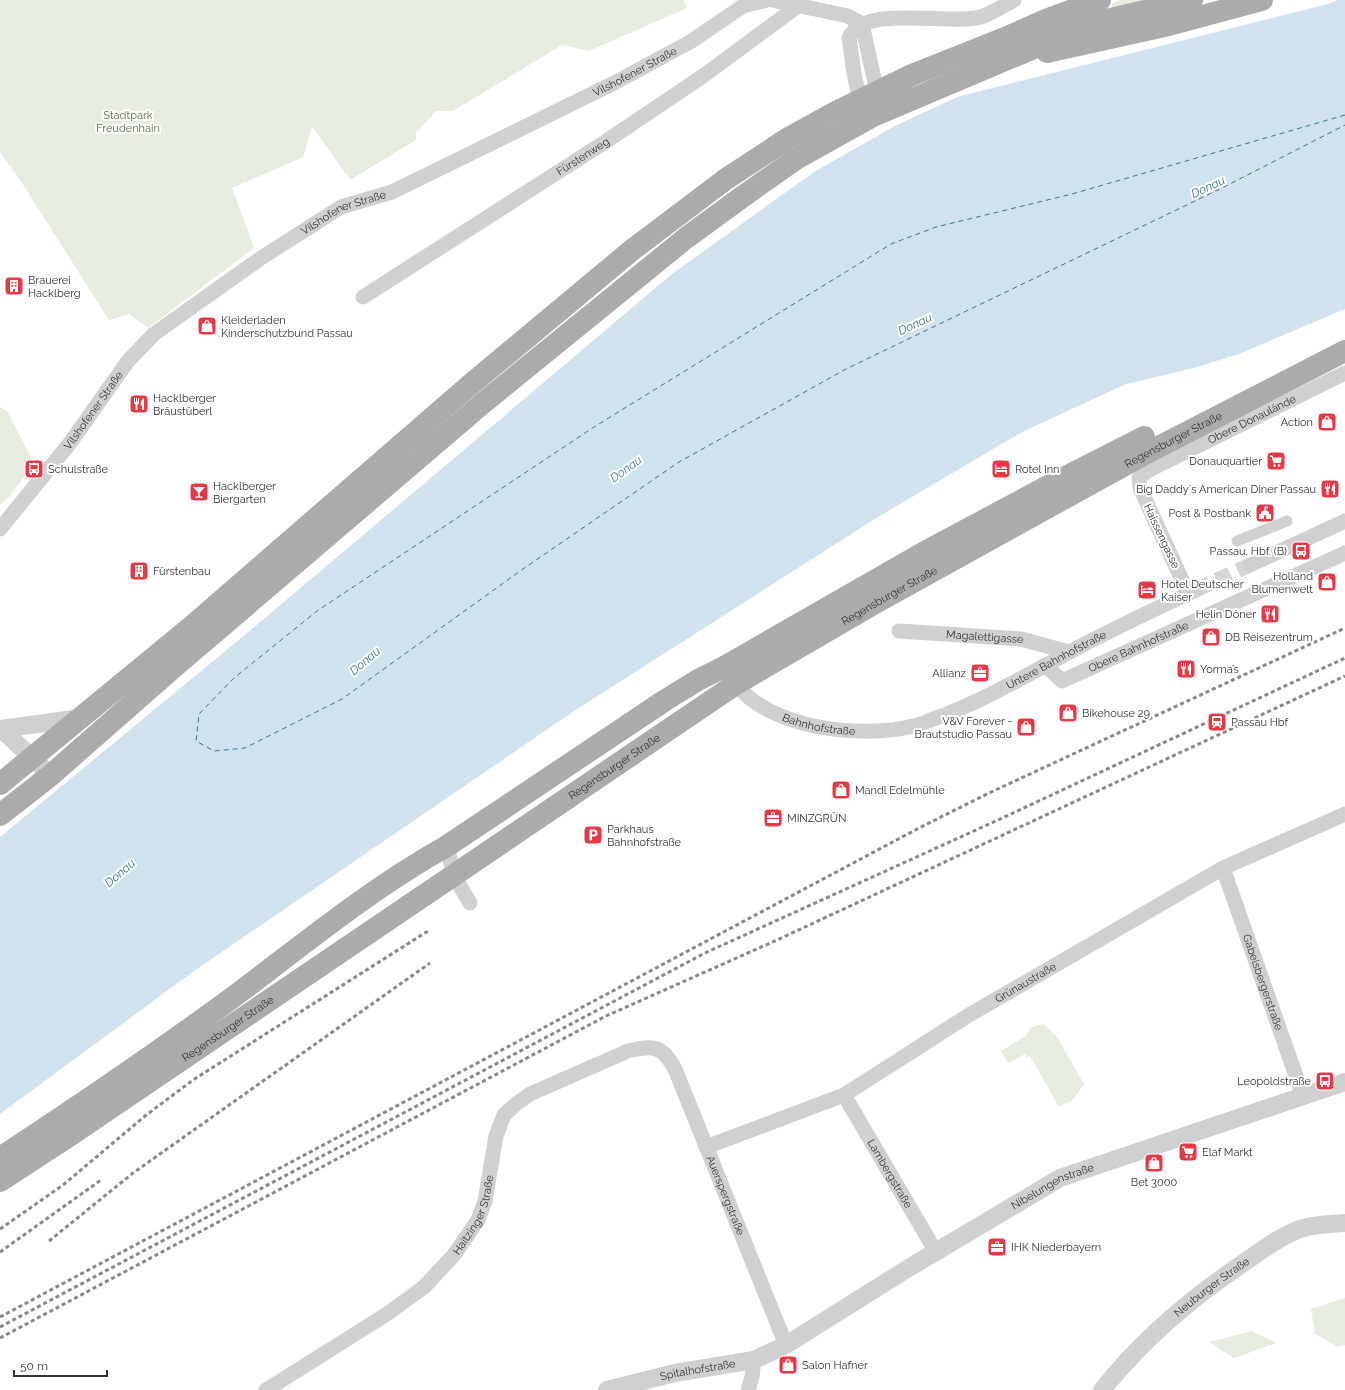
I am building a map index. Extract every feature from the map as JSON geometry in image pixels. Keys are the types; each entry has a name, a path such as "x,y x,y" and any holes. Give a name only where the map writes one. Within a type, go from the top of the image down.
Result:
{"main road":[{"path":"1007,48 1048,19 1100,0"},
{"path":"0,784 191,627 470,385 632,250 678,214 762,155 787,140 871,102 1007,48 1086,26 1192,0"},
{"path":"1007,48 1060,50 1168,25 1262,0"},
{"path":"0,815 51,775 174,667 483,402 686,238 796,159 871,102"},
{"name":"Regensburger Straße","path":"0,1181 454,876 730,676 889,596 1345,335"},
{"name":"Regensburger Straße","path":"1200,417 1345,351"},
{"name":"Regensburger Straße","path":"0,1158 53,1123 237,994 312,937 421,860 447,846 664,701 698,680 730,676"}],"street":[{"name":"Vilshofener Straße","path":"0,529 70,443 128,361 145,343 154,334 261,258 341,207 392,192 614,83 690,42 743,6 767,0"},
{"path":"772,0 848,16 862,24 880,19 964,19 981,17 1014,0"},
{"name":"Fürstenweg","path":"363,297 605,142 703,76 798,6"},
{"path":"862,24 871,102"},
{"name":"Obere Donaulände","path":"1139,478 1147,471 1345,373"},
{"name":"Haissengasse","path":"1139,478 1140,488 1192,592"},
{"path":"1237,542 1287,521"},
{"path":"1250,565 1345,521"},
{"name":"Obere Bahnhofstraße","path":"1045,665 1062,681 1208,613 1345,553"},
{"name":"Untere Bahnhofstraße","path":"914,726 966,706 1021,680 1069,652 1192,592"},
{"name":"Magalettigasse","path":"899,631 1021,639 1069,652"},
{"name":"Bahnhofstraße","path":"730,676 744,694 757,705 773,714 796,722 820,727 874,731 914,726"},
{"path":"0,729 82,718"},
{"path":"0,729 51,775"},
{"name":"Grünaustraße","path":"706,1147 844,1095 968,1016 1223,868 1345,814"},
{"path":"447,846 454,876 470,903"},
{"name":"Gabelsbergerstraße","path":"1223,868 1303,1096"},
{"name":"Haitzinger Straße","path":"266,1390 387,1314 424,1287 454,1255 478,1220 485,1202 496,1136 504,1116 516,1104 530,1094 628,1051 644,1047 660,1049"},
{"name":"Auerspergstraße","path":"660,1049 668,1056 674,1069 786,1346"},
{"name":"Nibelungenstraße","path":"786,1346 936,1252 1060,1178 1345,1082"},
{"name":"Lambergstraße","path":"844,1095 936,1252"},
{"name":"Neuburger Straße","path":"1102,1390 1132,1356 1177,1313 1235,1269 1284,1236 1301,1229 1320,1224 1345,1223"},
{"name":"Spitalhofstraße","path":"607,1390 675,1373 754,1360 786,1346"},
{"path":"748,1390 752,1377 754,1360"}],"green space":[{"name":"Stadtpark Freudenhain","path":"0,0 684,0 687,8 589,51 562,45 453,111 436,111 416,133 416,140 350,180 312,126 303,157 232,188 254,248 148,328 129,314 109,320 22,183 0,152"},
{"path":"1120,0 1151,0 1112,10 1112,3"},
{"path":"0,407 7,411 34,463 9,497 0,504"},
{"path":"1044,1024 1057,1037 1084,1084 1073,1100 1059,1107 1030,1056 1027,1058 1025,1054 1008,1063 1001,1051 1026,1036 1030,1028"},
{"path":"1345,1298 1345,1345 1338,1347 1315,1334 1311,1309"},
{"path":"1252,1331 1276,1343 1234,1358 1209,1342"}],"water":[{"name":"Donau","path":"1338,0 1345,0 1345,309 1239,354 1194,368 1126,384 1022,432 873,520 574,711 194,971 0,1114 0,837 246,634 672,274 814,172 895,126 957,97 1328,4"}],"ferry route":[{"path":"1345,115 1072,194 936,227 891,244 594,427 317,611 234,678 199,714 196,741 214,751 245,748 342,699 523,569 679,462 846,369 1222,188 1345,125"}],"tunnel":[{"path":"1196,590 1250,565"}],"railway":[{"path":"0,1317 919,828 989,793 1345,628"},
{"path":"0,1327 705,953 998,820 1345,658"},
{"path":"0,1338 606,1016 777,940 1345,676"},
{"path":"0,1229 63,1185 145,1116 193,1080 428,931"},
{"path":"49,1241 133,1173 430,963"},
{"path":"0,1252 101,1180"}],"place":[{"name":"Brauerei Hacklberg","path":"14,286"},
{"name":"Kleiderladen Kinderschutzbund Passau","path":"207,326"},
{"name":"Hacklberger Bräustüberl","path":"139,404"},
{"name":"Action","path":"1327,422"},
{"name":"Donauquartier","path":"1276,461"},
{"name":"Schulstraße","path":"34,469"},
{"name":"Rotel Inn","path":"1001,469"},
{"name":"Big Daddy´s American Diner Passau","path":"1330,489"},
{"name":"Hacklberger Biergarten","path":"199,492"},
{"name":"Post & Postbank","path":"1265,513"},
{"name":"Passau, Hbf. (B)","path":"1301,551"},
{"name":"Fürstenbau","path":"139,571"},
{"name":"Holland Blumenwelt","path":"1327,582"},
{"name":"Hotel Deutscher Kaiser","path":"1147,590"},
{"name":"Helin Döner","path":"1270,614"},
{"name":"DB Reisezentrum","path":"1211,637"},
{"name":"Yorma’s","path":"1186,669"},
{"name":"Allianz","path":"980,673"},
{"name":"Bikehouse 29","path":"1068,713"},
{"name":"Passau Hbf","path":"1217,722"},
{"name":"V&V Forever - Brautstudio Passau","path":"1026,727"},
{"name":"Mandl Edelmühle","path":"841,790"},
{"name":"MINZGRÜN","path":"773,818"},
{"name":"Parkhaus Bahnhofstraße","path":"593,835"},
{"name":"Leopoldstraße","path":"1325,1081"},
{"name":"Elaf Markt","path":"1188,1152"},
{"name":"Bet 3000","path":"1154,1163"},
{"name":"IHK Niederbayern","path":"997,1247"},
{"name":"Salon Hafner","path":"788,1365"}]}
